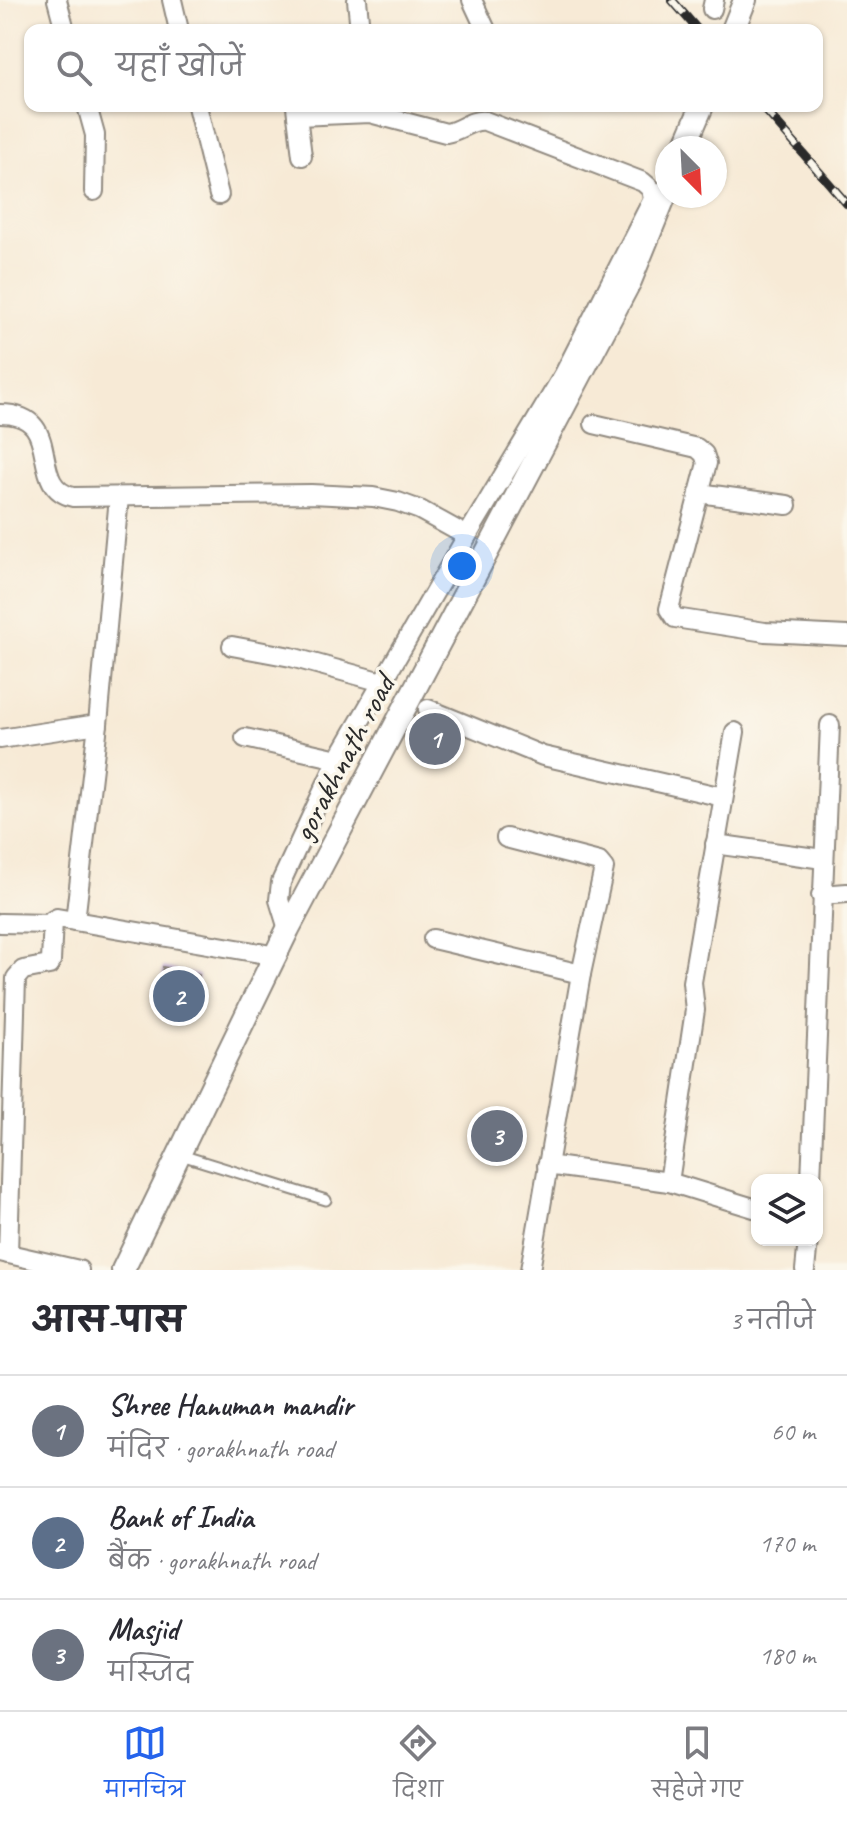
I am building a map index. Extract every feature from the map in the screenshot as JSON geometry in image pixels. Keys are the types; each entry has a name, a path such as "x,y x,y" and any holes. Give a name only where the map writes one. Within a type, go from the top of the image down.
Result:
{"street":[{"path":"57,0 63,24"},
{"path":"172,0 178,24"},
{"path":"357,0 359,24"},
{"path":"472,0 483,24"},
{"path":"735,24 745,0"},
{"path":"89,112 95,135 94,191"},
{"path":"198,112 219,195"},
{"path":"296,112 302,156"},
{"path":"288,929 279,900 281,882 338,759 563,376 653,199 651,189 643,182 485,121 476,113 456,132 446,133 370,113 333,112"},
{"path":"689,136 699,112"},
{"name":"gorakhnath road","path":"123,1270 288,929 630,281 660,208"},
{"path":"0,414 24,417 34,425 40,437 52,487 61,494 119,497 311,494 373,497 420,510 467,536"},
{"path":"594,424 697,448 704,454 707,463 669,609 675,618 765,632 847,636"},
{"path":"699,493 787,505"},
{"path":"75,921 98,724 119,497"},
{"path":"232,646 291,657 382,682"},
{"path":"428,709 543,756 723,797"},
{"path":"0,739 98,724"},
{"path":"811,1174 830,725"},
{"path":"669,1182 695,1010 692,982 735,732"},
{"path":"245,738 338,759"},
{"path":"506,838 599,862 604,868 581,974 530,1270"},
{"path":"715,844 823,859"},
{"path":"821,895 847,893"},
{"path":"79,1270 4,1253 6,1159 18,972 49,965 51,924 57,918 277,956"},
{"path":"0,923 51,924"},
{"path":"433,939 581,974"},
{"path":"547,1165 669,1182 751,1207"},
{"path":"805,1270 807,1246"}],"lane":[{"path":"179,1154 326,1200"}],"building":[{"path":"163,967 199,975 193,1016 160,1018"}],"railway":[{"path":"672,0 693,24"},
{"path":"767,112 847,204"}],"place":[{"name":"Shree Hanuman mandir","path":"435,739"},
{"name":"Bank of India","path":"179,996"},
{"name":"Masjid","path":"497,1136"}]}
